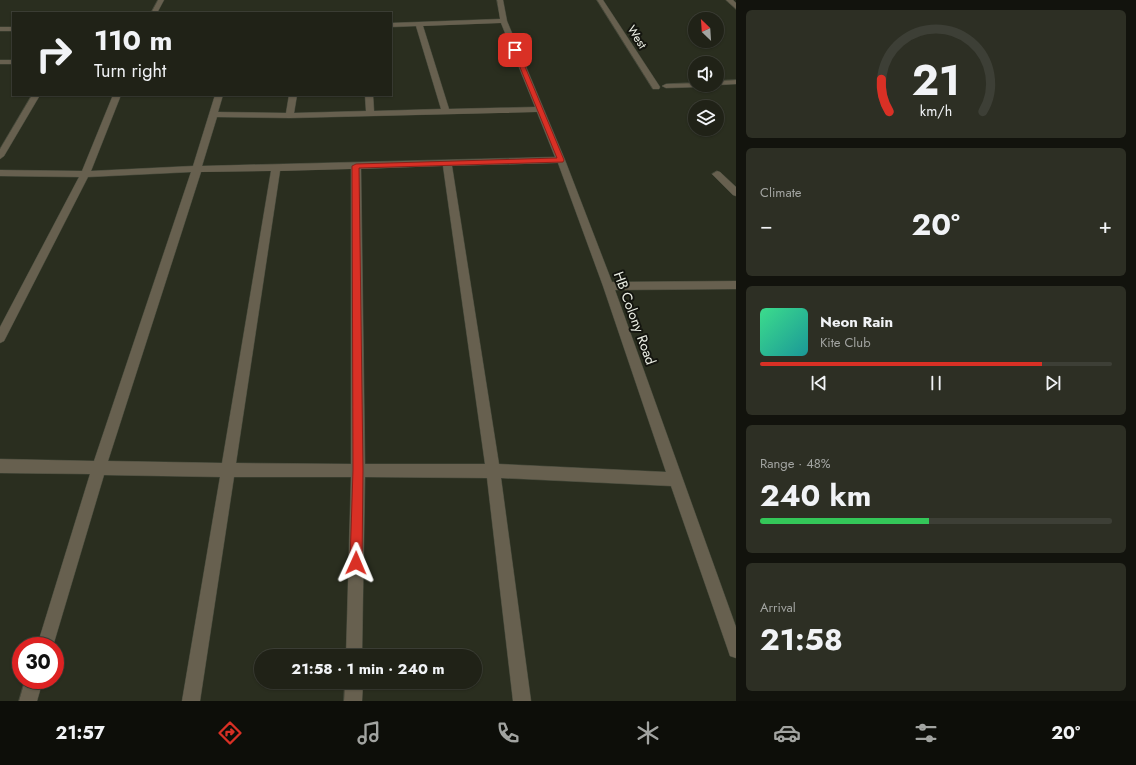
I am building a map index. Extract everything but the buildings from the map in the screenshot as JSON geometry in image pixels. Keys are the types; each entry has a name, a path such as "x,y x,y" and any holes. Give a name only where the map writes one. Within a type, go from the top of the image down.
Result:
{"street":[{"path":"155,12 161,0"},
{"name":"HB Colony Road","path":"500,0 504,21 561,160 608,286 736,650"},
{"name":"West","path":"600,0 656,87"},
{"path":"728,0 736,7"},
{"path":"392,25 504,21"},
{"path":"419,24 446,112"},
{"path":"0,29 12,29"},
{"path":"0,62 12,62"},
{"path":"724,83 736,82"},
{"path":"666,86 688,85"},
{"path":"0,156 35,96"},
{"path":"0,338 85,174 117,96"},
{"path":"48,637 99,467 197,169 219,96"},
{"path":"290,116 293,96"},
{"path":"369,96 370,114"},
{"path":"214,114 290,116 540,109"},
{"path":"0,173 85,174 197,169 561,160"},
{"path":"446,164 493,471 522,701"},
{"path":"354,649 358,470 356,166"},
{"path":"191,701 276,168"},
{"path":"717,174 736,193"},
{"path":"608,286 736,285"},
{"path":"0,466 228,470 493,471 677,479"},
{"path":"28,701 31,689"},
{"path":"353,701 354,689"}],"route":[{"path":"356,563 358,470 356,166 561,160 515,50"}]}
